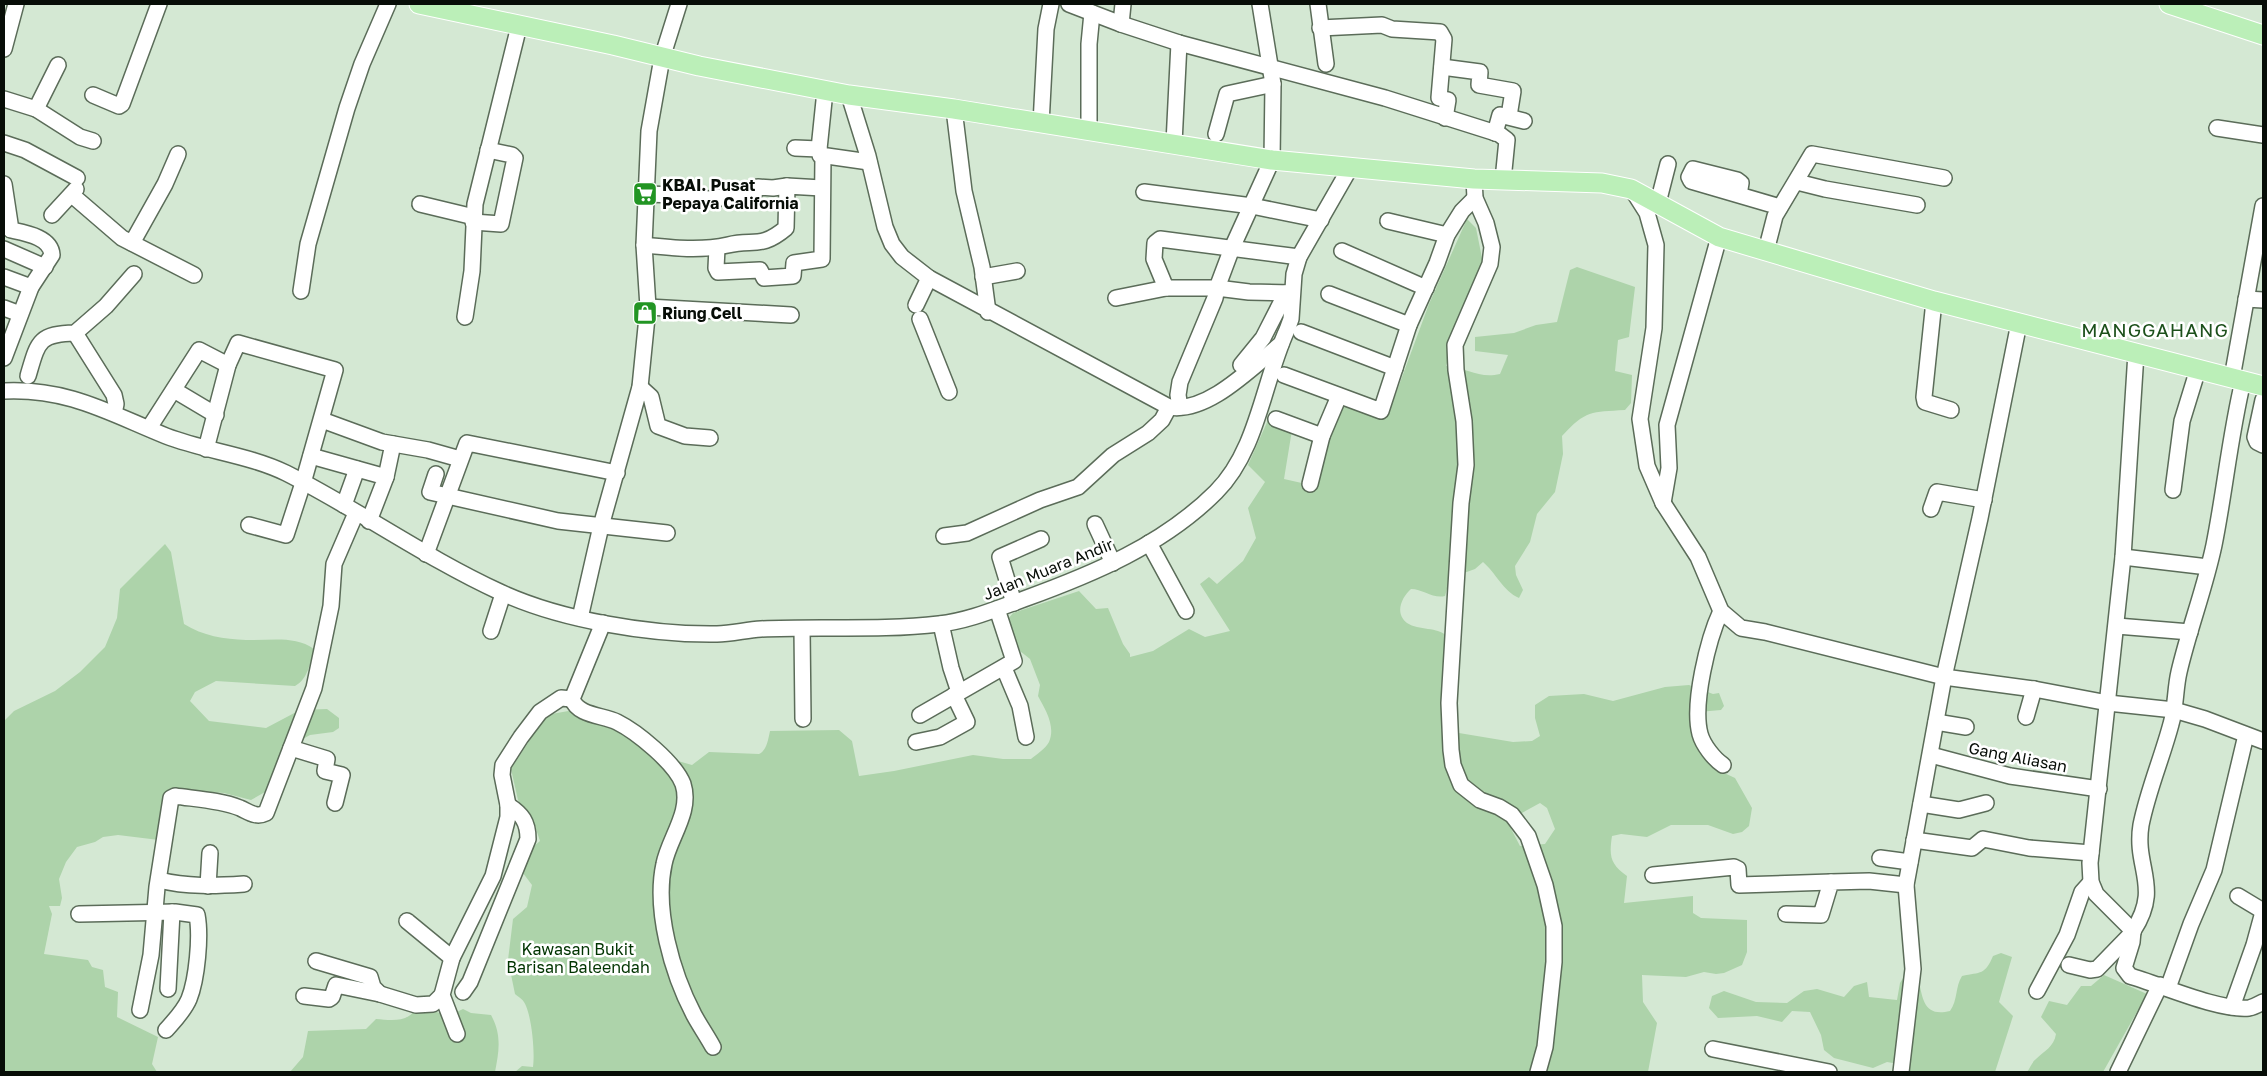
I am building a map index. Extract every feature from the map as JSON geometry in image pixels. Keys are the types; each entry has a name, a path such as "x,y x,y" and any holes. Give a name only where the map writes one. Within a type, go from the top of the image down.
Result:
{"main road":[{"path":"420,4 471,10 519,26 613,45 662,58 849,96 954,109 1272,160 1474,179 1602,183 1631,189 1719,237 1934,301 2263,386"},
{"path":"2169,4 2263,35"}],"street":[{"path":"4,49 16,4"},
{"path":"93,95 119,106 122,104 159,4"},
{"path":"301,291 308,244 346,108 362,64 388,4"},
{"path":"580,618 601,526 618,473 640,387 648,307 644,246 649,131 662,58 679,4"},
{"path":"1041,124 1046,29 1051,4"},
{"path":"1069,4 1121,24 1179,42 1385,98 1495,133 1507,140 1503,180"},
{"path":"1121,24 1123,4"},
{"path":"1175,407 1180,382 1215,298 1232,248 1272,160 1273,84 1260,4"},
{"path":"1318,4 1326,64"},
{"path":"1089,130 1089,44 1092,13"},
{"path":"1320,28 1382,25 1392,29 1440,32 1444,39 1439,98 1448,100 1445,118"},
{"path":"465,317 472,271 474,220 488,150 519,26"},
{"path":"1174,143 1179,42"},
{"path":"36,109 58,65"},
{"path":"1442,67 1480,72 1479,85 1513,91 1509,116"},
{"path":"1216,134 1227,94 1273,84"},
{"path":"717,248 716,268 718,272 761,271 764,278 793,276 794,263 822,259 821,153 825,91"},
{"path":"849,96 886,227 892,244 902,257 929,278 988,312 1040,336 1175,407"},
{"path":"4,100 36,109 80,136 94,140"},
{"path":"954,109 964,191 983,277 988,312"},
{"path":"1495,133 1500,115 1524,121"},
{"path":"2217,128 2263,135"},
{"path":"4,143 25,150 75,187 122,238 194,275"},
{"path":"795,148 869,162"},
{"path":"420,204 474,220 501,224 515,158 512,155 488,150"},
{"path":"132,243 165,184 178,154"},
{"path":"1766,250 1775,216 1812,154 1944,178"},
{"path":"1658,203 1668,164"},
{"name":"Jalan Muara Andir","path":"4,391 44,392 64,396 114,413 206,449 283,472 426,554 503,594 565,615 646,629 718,634 760,629 802,630 941,624 968,619 1014,603 1113,563 1176,525 1217,491 1235,468 1247,444 1280,344 1291,318 1289,293 1299,257 1350,168"},
{"path":"1474,179 1475,198 1486,223 1492,247 1490,264 1455,345 1466,465 1460,519 1449,703 1451,750 1461,785 1480,800 1499,807 1512,815 1528,836 1545,885 1554,926 1554,962 1545,1047 1538,1072"},
{"path":"1797,182 1825,189 1916,205"},
{"path":"4,184 8,232 25,233 42,240 48,246 52,255 46,267 31,287 4,358"},
{"path":"644,246 680,249 717,248 729,244 758,244 785,229 787,186"},
{"path":"52,215 75,187"},
{"path":"646,194 677,195 716,200 718,197 730,197 732,190 755,192 758,187 822,188"},
{"path":"1631,189 1647,213 1656,245 1654,328 1640,419 1647,466 1663,503 1698,557 1721,612 1741,628 1766,632 1945,674 2174,710 2205,719 2263,741"},
{"path":"1144,192 1252,206 1321,220"},
{"path":"1739,195 1780,207"},
{"path":"1284,375 1381,412 1409,326 1447,235 1462,211 1475,198"},
{"path":"2069,965 2090,970 2097,969 2132,930 2144,911 2148,890 2140,837 2142,825 2149,792 2174,710 2178,674 2214,545 2233,423 2246,299 2260,250 2263,206"},
{"path":"1388,221 1447,235"},
{"path":"1663,503 1669,468 1667,425 1719,237"},
{"path":"1166,288 1154,260 1157,240 1162,239 1299,257"},
{"path":"4,249 46,267"},
{"path":"1342,251 1426,288"},
{"path":"983,277 1017,271"},
{"path":"28,376 35,353 46,336 57,333 75,333 106,306 134,274"},
{"path":"4,277 31,287"},
{"path":"929,278 918,312 949,392"},
{"path":"1116,298 1166,288 1217,288 1289,293 1263,338 1240,365"},
{"path":"1329,294 1409,326"},
{"path":"2246,299 2263,300"},
{"path":"1934,301 1924,397 1925,402 1951,410"},
{"path":"648,307 791,315"},
{"path":"4,308 20,314"},
{"path":"1901,1072 1914,969 1906,885 1945,674 1984,500 2019,322"},
{"path":"1301,332 1396,368"},
{"path":"75,333 114,395 116,404 114,413"},
{"path":"206,449 228,365 237,344 241,342 335,370 322,420 286,534 249,524"},
{"path":"944,536 968,533 1040,500 1078,487 1113,455 1148,433 1175,407 1215,396 1280,344"},
{"path":"149,428 199,350 228,365"},
{"path":"2132,930 2096,894 2091,882 2091,853 2117,626 2136,353"},
{"path":"2173,490 2182,421 2198,369"},
{"path":"640,387 647,392 653,401 658,426 685,436 710,438"},
{"path":"174,390 216,415"},
{"path":"1310,484 1322,436 1339,396"},
{"path":"2263,400 2254,437 2257,442 2263,445"},
{"path":"1276,419 1322,436"},
{"path":"322,420 382,442 428,450 460,459"},
{"path":"426,554 465,446 470,442 618,473"},
{"path":"369,521 386,477 393,444"},
{"path":"311,456 386,477"},
{"path":"140,1010 151,955 154,912 172,796 227,804 261,816 266,813 314,688 331,606 334,562 350,509 357,469"},
{"path":"436,474 430,492 558,520 667,533"},
{"path":"1930,509 1937,492 1984,500"},
{"path":"1095,524 1113,563"},
{"path":"1014,603 1000,557 1041,539"},
{"path":"1149,543 1186,611"},
{"path":"2123,557 2208,567"},
{"path":"491,631 503,594"},
{"path":"920,715 1013,663 1015,658 997,608"},
{"path":"1721,612 1706,652 1699,708 1700,732 1704,742 1719,762 1724,764"},
{"path":"603,623 572,699 580,710 610,719 626,727 665,759 681,780 685,802 664,862 661,899 665,928 676,973 695,1017 713,1047"},
{"path":"916,742 940,737 967,722 950,668 941,624"},
{"path":"2117,626 2190,632"},
{"path":"802,630 803,719"},
{"path":"1004,668 1020,706 1026,737"},
{"path":"2026,717 2034,688"},
{"path":"304,996 329,999 332,997 336,985 380,994 416,1006 433,1004 442,995 452,958 493,876 508,817 508,805 502,774 507,759 540,712 561,698 572,699"},
{"path":"1936,722 1966,727"},
{"path":"2118,1072 2164,986 2214,870 2246,735"},
{"path":"291,748 327,758 325,771 342,775 335,803"},
{"name":"Gang Aliasan","path":"1931,755 2010,776 2099,790"},
{"path":"1921,804 1960,810 1986,803"},
{"path":"464,992 470,982 528,839 525,819 508,805"},
{"path":"1914,840 1972,848 1983,839 2029,848 2091,853"},
{"path":"208,886 210,853"},
{"path":"1880,858 1910,862"},
{"path":"1653,875 1734,867 1738,868 1739,885 1869,881 1906,885"},
{"path":"159,880 177,884 208,886 244,884"},
{"path":"1786,914 1821,915 1831,882"},
{"path":"2037,991 2068,935 2082,892 2091,882"},
{"path":"2232,1007 2254,945 2263,912 2238,896"},
{"path":"168,989 172,912"},
{"path":"79,914 172,912 197,915 198,940 192,989 188,1001 166,1030"},
{"path":"407,921 452,958"},
{"path":"2132,930 2124,968 2130,976 2187,995 2232,1007 2250,1008 2263,1002"},
{"path":"316,961 370,977 373,987 380,994"},
{"path":"442,995 457,1034"},
{"path":"1713,1050 1829,1072"}],"green space":[{"path":"1467,219 1476,228 1483,263 1461,319 1446,366 1479,374 1500,374 1508,355 1475,351 1475,337 1514,333 1536,325 1557,322 1570,270 1577,267 1635,287 1629,337 1618,340 1615,371 1632,375 1631,403 1625,410 1590,414 1577,421 1562,436 1563,454 1555,492 1537,514 1530,542 1515,566 1516,575 1523,590 1519,598 1508,591 1483,562 1475,569 1450,578 1445,596 1436,596 1411,589 1402,601 1400,610 1403,619 1407,623 1439,631 1448,637 1443,664 1441,730 1513,742 1532,741 1540,736 1535,718 1535,705 1549,696 1584,694 1613,701 1665,687 1689,685 1713,694 1719,693 1724,706 1721,710 1698,712 1722,772 1735,778 1752,808 1749,826 1742,832 1733,834 1708,825 1671,825 1647,837 1621,834 1612,836 1612,859 1617,868 1627,876 1624,903 1693,896 1693,913 1701,918 1747,920 1747,952 1742,965 1724,973 1704,972 1686,977 1642,975 1643,1002 1657,1023 1648,1072 515,1072 522,1066 533,1067 533,1045 528,1012 522,999 515,994 508,960 513,919 527,907 532,885 523,873 533,847 540,841 535,826 518,800 511,769 546,715 574,710 635,734 678,761 692,765 709,752 759,754 768,741 770,731 839,730 852,741 859,776 973,755 1003,759 1031,759 1048,744 1051,730 1049,718 1038,696 1040,685 1030,659 1020,651 1008,619 1013,613 1079,591 1096,609 1108,608 1130,657 1153,651 1189,629 1205,637 1230,631 1200,584 1209,577 1217,584 1243,561 1256,538 1248,508 1265,482 1248,465 1268,420 1292,430 1284,479 1315,486 1330,435 1344,403 1388,415 1429,304","holes":["1540,803 1547,808 1555,829 1545,844 1520,846 1507,821"]},
{"path":"165,544 171,552 184,624 206,634 222,638 290,640 314,649 306,675 295,686 216,681 195,692 190,701 209,721 266,728 300,710 327,709 339,718 339,728 333,732 310,735 283,750 265,792 251,800 224,793 174,789 169,793 159,840 118,835 103,837 95,842 77,847 66,862 59,879 62,898 60,906 49,906 52,914 44,954 88,960 92,967 103,970 105,987 118,992 117,1017 158,1037 152,1064 157,1072 4,1072 4,721 14,711 55,691 80,672 105,647 117,618 120,589"},
{"path":"2001,953 2012,957 1999,1002 2013,1016 1995,1072 1910,1072 1910,1066 1887,1062 1873,1068 1834,1058 1824,1050 1821,1035 1810,1012 1792,1011 1782,1022 1757,1016 1718,1018 1709,1008 1712,996 1724,991 1756,1002 1787,1003 1804,991 1817,989 1844,997 1854,986 1867,982 1869,997 1897,1000 1900,983 1905,975 1919,982 1924,1001 1930,1009 1935,1012 1950,1011 1953,1007 1962,976 1982,972 1993,956"},
{"path":"2104,975 2147,994 2103,1072 2027,1072 2033,1062 2048,1048 2055,1038 2056,1034 2041,1017 2049,1001 2067,1005 2081,986 2091,986"},
{"name":"Kawasan Bukit Barisan Baleendah","path":"463,1009 471,1013 491,1015 498,1036 495,1072 290,1072 303,1057 308,1031 366,1029 376,1019 402,1019 415,1010 434,1011 448,1016"}],"place":[{"name":"KBAI. Pusat Pepaya California","path":"645,194"},
{"name":"Riung Cell","path":"645,313"}],"district":[{"name":"MANGGAHANG","path":"2155,329"}]}
